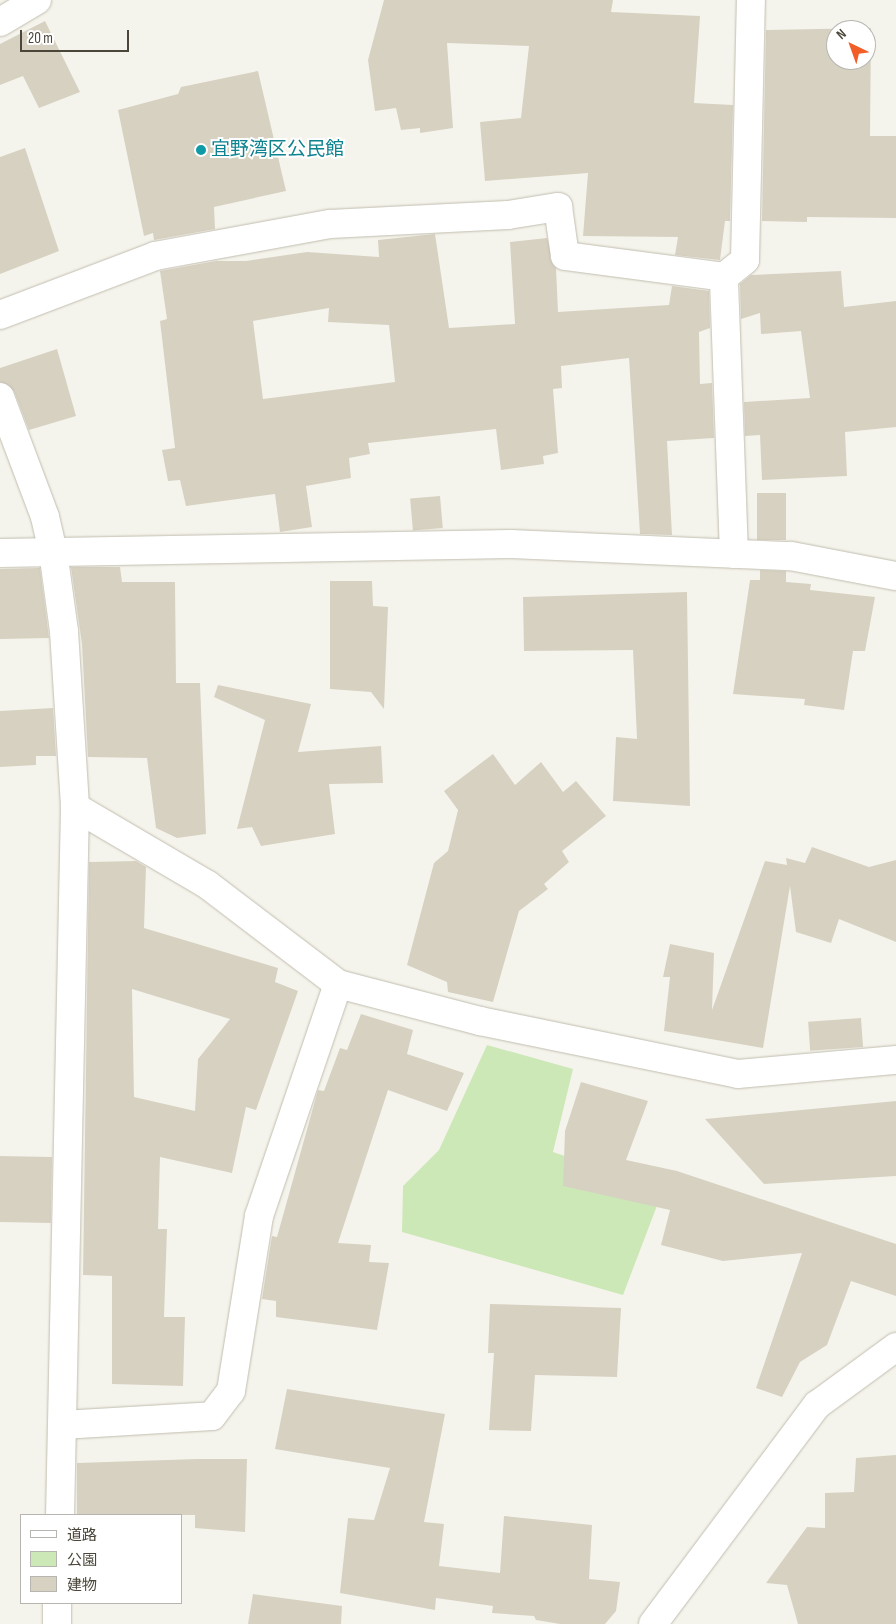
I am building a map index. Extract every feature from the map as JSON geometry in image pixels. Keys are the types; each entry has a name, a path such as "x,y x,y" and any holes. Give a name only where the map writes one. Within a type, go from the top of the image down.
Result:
{"street":[{"path":"0,22 37,0"},
{"path":"0,315 154,256 330,224 508,215 558,207 565,256 724,277 745,260 751,0"},
{"path":"724,277 734,554"},
{"path":"0,397 45,517 53,551 64,631 75,807 60,1514"},
{"path":"0,553 512,544 791,556 896,576"},
{"path":"75,807 208,885 338,984 480,1021 738,1074 896,1060"},
{"path":"62,1425 212,1416 231,1392 259,1216 338,984"},
{"path":"653,1624 817,1405 896,1347"},
{"path":"57,1604 57,1624"}],"green space":[{"path":"487,1045 573,1069 553,1152 663,1190 623,1295 402,1232 403,1186 439,1150"}],"building":[{"path":"384,0 613,0 611,12 700,16 694,103 733,105 730,221 725,221 720,260 675,255 678,237 583,236 588,173 485,181 480,122 521,118 529,46 447,43 453,128 420,133 420,128 401,130 396,108 375,111 368,60"},
{"path":"45,21 80,92 39,108 23,76 0,85 0,44"},
{"path":"826,29 826,70 871,70 870,136 896,136 896,218 807,217 807,222 762,221 766,30"},
{"name":"宜野湾区公民館","path":"258,71 286,191 214,207 215,229 154,240 153,233 144,236 118,110 178,94 181,87"},
{"path":"25,148 59,251 0,274 0,157"},
{"path":"435,234 449,328 515,324 510,242 547,238 556,268 558,312 669,305 672,286 709,291 710,328 699,332 700,384 712,383 714,438 667,441 672,535 640,534 629,358 561,366 562,388 553,389 558,453 543,456 544,464 501,470 496,429 368,443 370,454 349,458 351,478 306,486 312,527 280,532 275,494 186,506 180,480 168,481 162,450 175,448 160,321 167,319 160,271 216,261 246,261 307,252 379,257 378,240","holes":["329,308 328,322 389,325 395,382 263,399 253,321"]},
{"path":"841,271 844,307 896,301 896,427 845,432 847,476 762,480 760,435 745,436 744,402 810,398 801,331 761,334 760,313 741,319 740,284 751,275"},
{"path":"57,349 76,416 29,430 14,391 0,382 0,368"},
{"path":"757,493 786,493 786,540 757,540"},
{"path":"440,496 443,528 413,530 410,499"},
{"path":"71,567 120,567 122,582 175,582 176,683 200,683 206,834 177,838 156,828 147,758 88,757 82,644"},
{"path":"40,568 49,638 0,639 0,569"},
{"path":"760,570 786,571 786,582 811,584 810,590 875,597 865,651 853,651 844,710 804,705 805,699 733,694 750,580 760,580"},
{"path":"330,581 372,581 373,606 388,607 384,709 371,692 330,689"},
{"path":"687,592 690,806 613,801 616,737 637,739 633,650 524,651 523,597"},
{"path":"218,685 311,704 298,752 381,746 383,783 329,784 335,834 261,846 252,827 237,829 265,720 214,697"},
{"path":"53,708 56,756 36,756 36,765 0,767 0,711"},
{"path":"493,754 515,785 541,762 563,792 576,781 606,816 562,851 569,862 544,884 548,889 519,911 493,1002 448,992 447,982 407,965 434,863 448,851 458,810 444,791"},
{"path":"812,847 869,867 896,860 896,942 839,919 831,943 796,932 790,886 763,1048 664,1031 670,977 663,977 670,944 714,953 712,1010 765,861 787,865 786,858 805,863"},
{"path":"136,861 146,867 144,928 278,968 275,982 298,991 256,1110 246,1107 232,1173 160,1157 158,1229 167,1229 164,1317 185,1317 183,1386 112,1384 112,1276 83,1275 89,862","holes":["132,989 230,1019 198,1059 195,1111 134,1097"]},
{"path":"361,1014 413,1030 407,1054 464,1073 447,1111 388,1090 338,1243 371,1245 369,1262 389,1263 377,1330 276,1317 276,1301 262,1299 272,1236 277,1237 318,1090 324,1091 340,1048 347,1050"},
{"path":"861,1018 863,1047 810,1051 808,1022"},
{"path":"581,1082 648,1101 626,1160 677,1171 896,1244 896,1296 851,1281 827,1345 800,1362 782,1397 756,1388 802,1253 723,1261 661,1245 670,1210 563,1186 565,1131"},
{"path":"896,1101 896,1176 764,1184 705,1119"},
{"path":"0,1156 52,1157 51,1223 0,1222"},
{"path":"490,1304 621,1308 617,1377 535,1375 531,1431 489,1430 494,1353 488,1353"},
{"path":"287,1389 445,1414 424,1522 444,1524 439,1566 500,1573 504,1516 592,1525 589,1579 620,1582 616,1611 605,1624 560,1624 536,1620 534,1616 492,1613 493,1606 436,1598 435,1610 340,1593 348,1518 374,1520 390,1468 275,1449"},
{"path":"896,1455 896,1624 798,1624 787,1585 766,1583 807,1527 825,1528 825,1493 854,1492 856,1458"},
{"path":"247,1459 245,1532 195,1528 195,1515 77,1514 77,1463"},
{"path":"253,1594 342,1606 341,1624 248,1624"}],"place":[{"name":"宜野湾区公民館","path":"201,150"}]}
